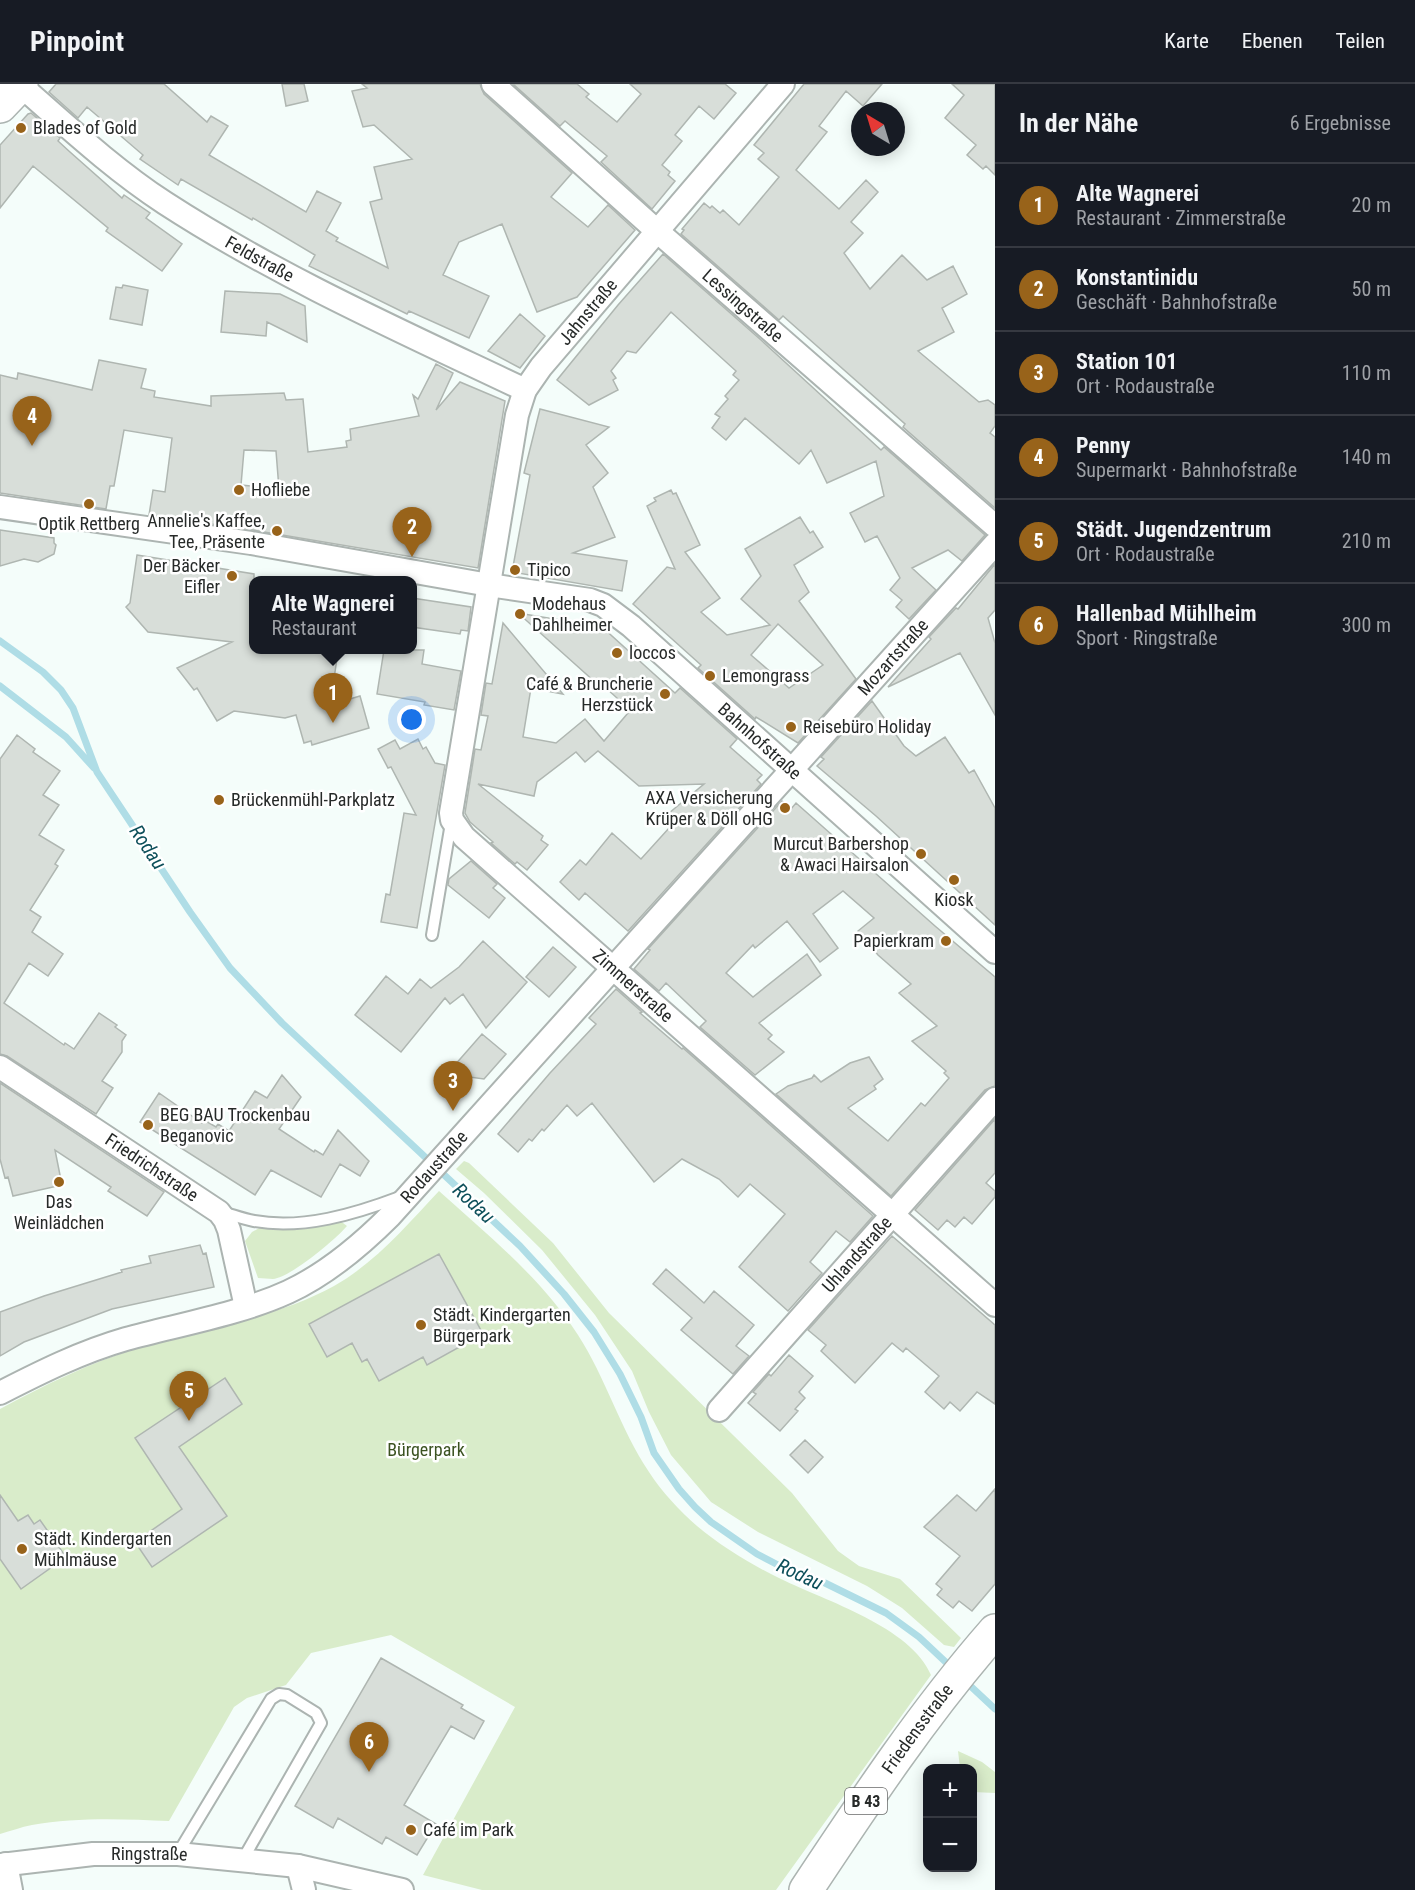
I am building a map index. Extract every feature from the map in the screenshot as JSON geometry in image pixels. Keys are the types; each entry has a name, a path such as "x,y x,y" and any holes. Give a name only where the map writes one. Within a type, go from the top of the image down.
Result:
{"main road":[{"name":"Friedensstraße","path":"806,1890 871,1792 946,1688 986,1645"}],"street":[{"name":"Lessingstraße","path":"493,84 657,231 995,526"},
{"name":"Jahnstraße","path":"489,585 517,416 525,390 541,367 783,84"},
{"name":"Feldstraße","path":"14,92 138,184 208,229 312,288 525,390"},
{"name":"Bahnhofstraße","path":"0,507 251,543 489,585 590,600 603,605 631,626 995,952"},
{"name":"Mozartstraße","path":"791,770 995,544"},
{"path":"452,820 489,585"},
{"name":"Rodaustraße","path":"0,1393 46,1369 96,1349 288,1292 332,1266 370,1236 410,1193 791,770"},
{"name":"Zimmerstraße","path":"452,820 464,837 995,1305"},
{"name":"Friedrichstraße","path":"0,1067 219,1212"},
{"name":"Uhlandstraße","path":"719,1410 995,1099"},
{"path":"219,1212 229,1230 246,1306"},
{"name":"Ringstraße","path":"3,1864 93,1854 178,1854 298,1866 402,1890"},
{"path":"3,1864 10,1890"},
{"path":"298,1866 304,1890"}],"lane":[{"path":"432,935 452,820"},
{"path":"219,1212 254,1221 296,1222 354,1213 410,1193"},
{"path":"178,1854 271,1699 279,1694 287,1695 316,1713 321,1723 243,1859"}],"green space":[{"path":"464,1161 469,1163 553,1243 609,1313 792,1493 838,1551 859,1566 900,1579 961,1638 954,1647 944,1645 902,1608 867,1586 758,1532 711,1502 671,1455 649,1412 632,1371 595,1315 542,1250 456,1169"},
{"name":"Bürgerpark","path":"439,1191 513,1258 564,1315 588,1351 639,1456 659,1487 684,1514 748,1562 887,1629 921,1658 931,1675 776,1890 482,1890 423,1875 515,1707 391,1635 311,1653 286,1685 247,1698 234,1707 169,1821 117,1819 66,1821 32,1825 0,1834 0,1409 102,1360 163,1341 263,1315 334,1286 377,1255"},
{"path":"339,1220 347,1226 301,1265 281,1277 258,1278 245,1241 252,1232 261,1227 273,1230 303,1228"},
{"path":"958,1751 982,1762 995,1772 995,1793 977,1792 977,1764 960,1764"}],"building":[{"path":"56,84 164,84 207,122 211,116 228,126 209,155 306,212 317,191 341,203 326,231 338,238 336,241 388,268 370,202 382,199 374,167 412,159 374,125 363,127 352,91 367,88 362,84 480,84 484,94 572,173 551,197 588,227 608,205 635,230 577,297 537,312 502,224 459,242 443,275 489,296 469,338 409,311 407,314 309,266 315,255 181,179 178,185 140,159 143,155 87,107 78,118 49,92"},
{"path":"282,84 304,84 308,101 286,106"},
{"path":"513,84 577,84 589,94 586,97 617,122 641,94 630,84 725,84 736,93 714,119 699,106 675,135 682,141 662,165 675,181 652,209 601,162 607,156 565,121 560,126"},
{"path":"804,84 882,84 866,102 858,102 846,91 819,126 827,132 796,170 839,209 866,180 878,192 851,222 863,233 844,253 870,289 902,255 927,280 953,266 967,294 942,308 954,332 918,351 979,402 988,400 995,405 995,426 990,433 995,437 995,508 903,427 905,424 783,316 779,320 681,234 684,230 682,229 704,203 720,213 723,210 739,225 779,177 758,159 764,153 754,145"},
{"path":"952,84 995,84 995,175 986,166 983,169 967,155 976,145 945,118 964,95"},
{"path":"31,113 60,138 58,141 122,198 124,195 150,213 146,218 182,244 162,271 106,231 108,228 33,166 0,208 0,145"},
{"path":"663,254 881,450 884,447 985,535 962,561 948,550 912,568 936,590 909,619 896,607 902,600 890,590 900,578 877,536 865,542 850,513 884,496 876,461 827,483 811,450 799,464 745,418 726,440 712,428 720,417 715,414 728,399 725,396 739,380 733,375 736,371 671,312 636,353 627,351 611,371 616,378 613,380 618,390 589,405 557,380"},
{"path":"123,285 148,290 142,325 110,319 116,287 122,288"},
{"path":"225,291 280,294 305,306 307,342 267,322 266,336 221,332"},
{"path":"520,314 545,336 520,368 488,351"},
{"path":"99,360 146,369 141,388 155,391 154,397 211,406 211,396 284,393 286,400 303,399 308,452 347,447 346,441 351,440 350,429 419,416 413,395 418,399 436,364 453,373 436,410 460,382 505,401 478,568 149,515 153,490 165,492 172,438 124,430 114,486 110,486 106,509 0,493 0,375 17,379 18,373 92,390","holes":["244,450 276,451 279,489 241,485"]},
{"path":"540,409 609,427 586,445 608,473 593,487 615,537 573,553 627,561 622,591 512,572 530,475 524,473"},
{"path":"671,490 673,494 676,493 700,545 685,552 720,598 701,612 727,635 770,625 741,599 761,576 745,549 800,517 823,547 794,565 809,592 799,601 856,679 798,743 756,717 755,719 698,668 701,665 633,604 667,567 675,569 647,506 656,501 654,498","holes":["778,624 823,665 789,688 751,655"]},
{"path":"0,530 54,538 56,545 54,554 38,562 24,559 0,566"},
{"path":"137,555 254,574 254,576 249,576 249,654 338,654 330,705 360,696 369,728 312,745 311,741 304,743 296,715 285,718 234,711 217,721 197,688 194,690 177,668 232,642 148,632 126,607 130,603"},
{"path":"995,564 995,610 988,618 995,643 995,715 960,653 888,687 931,639 929,637 956,608 958,609"},
{"path":"417,599 471,607 468,631 461,630 460,634 417,628"},
{"path":"518,613 602,627 675,693 680,688 737,739 730,747 762,775 757,780 761,784 628,931 585,893 579,900 560,882 580,860 586,865 612,833 641,859 670,827 663,818 704,784 639,786 598,751 585,762 576,752 537,782 534,796 478,784 543,836 541,840 548,845 527,870 517,862 515,864 491,843 493,842 470,822 465,813 475,749 481,750 488,716 481,715 486,683 492,684 503,623 563,694 531,688 523,737 556,743 585,719 604,741 628,713 625,710 627,707 597,680 595,682"},
{"path":"417,650 424,650 422,664 461,671 454,710 424,705 425,702 377,694 383,654 417,654"},
{"path":"872,701 904,746 916,756 945,737 969,773 974,770 995,808 995,925 876,816 817,766 824,759 821,757"},
{"path":"17,735 35,749 33,752 60,771 43,795 59,805 39,835 64,850 55,864 58,866 30,910 41,917 32,932 63,954 48,976 29,963 4,1003 64,1045 65,1043 74,1049 99,1013 117,1025 115,1027 126,1035 122,1041 122,1052 102,1081 113,1088 96,1114 7,1056 0,1054 0,759"},
{"path":"418,739 423,749 426,747 435,763 445,765 417,928 381,922 386,894 390,895 404,813 416,815 391,767 388,768 378,749 395,740 400,749"},
{"path":"782,801 791,809 796,803 995,977 995,1086 985,1090 891,1196 776,1094 814,1075 821,1082 850,1063 869,1057 883,1079 874,1086 876,1089 848,1108 888,1141 921,1103 925,1106 949,1078 944,1073 946,1071 912,1041 937,1026 899,993 911,984 878,955 858,931 874,918 843,891 813,914 838,948 820,962 787,921 755,948 753,945 726,973 753,997 807,954 821,975 759,1023 772,1035 768,1039 784,1052 755,1075 700,1027 706,1021 666,983 659,991 634,969 650,950 648,949"},
{"path":"471,861 497,884 493,888 505,898 489,918 448,885 449,879"},
{"path":"483,941 527,982 486,1028 463,994 450,1004 445,998 401,1052 355,1015 386,976 408,994 420,979 431,988 459,967"},
{"path":"553,947 576,967 549,997 526,977"},
{"path":"616,989 642,1012 640,1013 683,1048 873,1216 850,1242 836,1231 810,1262 822,1273 788,1311 739,1267 785,1214 750,1184 738,1197 719,1179 682,1159 654,1182 592,1103 577,1116 567,1105 544,1131 542,1129 532,1141 529,1139 518,1152 498,1134 596,1024 589,1018"},
{"path":"482,1034 506,1054 484,1079 447,1074"},
{"path":"282,1075 301,1097 279,1129 314,1152 315,1150 323,1155 338,1130 369,1161 360,1176 340,1164 321,1197 271,1170 255,1195 140,1122 159,1093 202,1123 204,1120 216,1127 218,1124 229,1131 255,1091 267,1098"},
{"path":"0,1083 164,1192 147,1216 108,1191 111,1187 55,1150 62,1185 13,1196 0,1159"},
{"path":"995,1119 995,1173 986,1183 995,1191 995,1197 972,1224 964,1217 955,1227 947,1220 938,1230 915,1210"},
{"path":"892,1236 995,1325 995,1404 977,1392 960,1411 950,1402 944,1409 925,1392 939,1376 906,1348 903,1352 892,1343 855,1383 821,1351 826,1345 808,1330"},
{"path":"200,1245 203,1254 206,1253 214,1287 112,1309 24,1342 0,1356 0,1312 122,1272 121,1270 151,1263 149,1256"},
{"path":"439,1254 483,1334 427,1365 423,1357 379,1381 367,1359 362,1362 352,1343 327,1357 309,1324"},
{"path":"666,1269 704,1303 714,1291 754,1325 736,1346 749,1356 733,1374 681,1330 692,1318 653,1284"},
{"path":"789,1355 813,1376 799,1392 805,1398 795,1409 798,1411 780,1431 748,1403 756,1394 753,1392"},
{"path":"225,1378 242,1404 179,1447 227,1516 152,1567 135,1542 182,1509 135,1438"},
{"path":"805,1440 823,1457 808,1473 790,1455"},
{"path":"995,1489 995,1584 972,1611 959,1601 953,1608 937,1595 942,1589 936,1584 960,1556 924,1527 957,1495 976,1511"},
{"path":"0,1495 18,1521 28,1515 34,1524 40,1520 66,1557 21,1589 0,1559"},
{"path":"381,1658 463,1705 461,1708 484,1721 474,1739 451,1726 404,1805 436,1824 417,1855 386,1837 382,1844 338,1818 333,1828 295,1806"}],"waterway":[{"name":"Rodau","path":"0,641 43,672 61,690 73,708 97,772 230,968 282,1023 520,1246 564,1294 594,1332 620,1374 641,1417 654,1453 679,1489 695,1507 711,1522 757,1554 780,1566 825,1583 886,1613 919,1637 952,1668"},
{"path":"0,686 66,737 94,768"},
{"name":"Rodau","path":"964,1680 995,1709"}],"place":[{"name":"Blades of Gold","path":"21,128"},
{"name":"Penny","path":"32,446"},
{"name":"Hofliebe","path":"239,490"},
{"name":"Optik Rettberg","path":"89,504"},
{"name":"Annelie's Kaffee, Tee, Präsente","path":"277,531"},
{"name":"Konstantinidu","path":"412,557"},
{"name":"Tipico","path":"515,570"},
{"name":"Der Bäcker Eifler","path":"232,576"},
{"name":"Modehaus Dahlheimer","path":"520,614"},
{"name":"loccos","path":"617,653"},
{"name":"Lemongrass","path":"710,676"},
{"name":"Café & Bruncherie Herzstück","path":"665,694"},
{"name":"Alte Wagnerei","path":"333,723"},
{"name":"Reisebüro Holiday","path":"791,727"},
{"name":"Brückenmühl-Parkplatz","path":"219,800"},
{"name":"AXA Versicherung Krüper & Döll oHG","path":"785,808"},
{"name":"Murcut Barbershop & Awaci Hairsalon","path":"921,854"},
{"name":"Kiosk","path":"954,880"},
{"name":"Papierkram","path":"946,941"},
{"name":"Station 101","path":"453,1111"},
{"name":"BEG BAU Trockenbau Beganovic","path":"148,1125"},
{"name":"Das Weinlädchen","path":"59,1182"},
{"name":"Städt. Kindergarten Bürgerpark","path":"421,1325"},
{"name":"Städt. Jugendzentrum","path":"189,1421"},
{"name":"Städt. Kindergarten Mühlmäuse","path":"22,1549"},
{"name":"Hallenbad Mühlheim","path":"369,1772"},
{"name":"Café im Park","path":"411,1830"}]}
